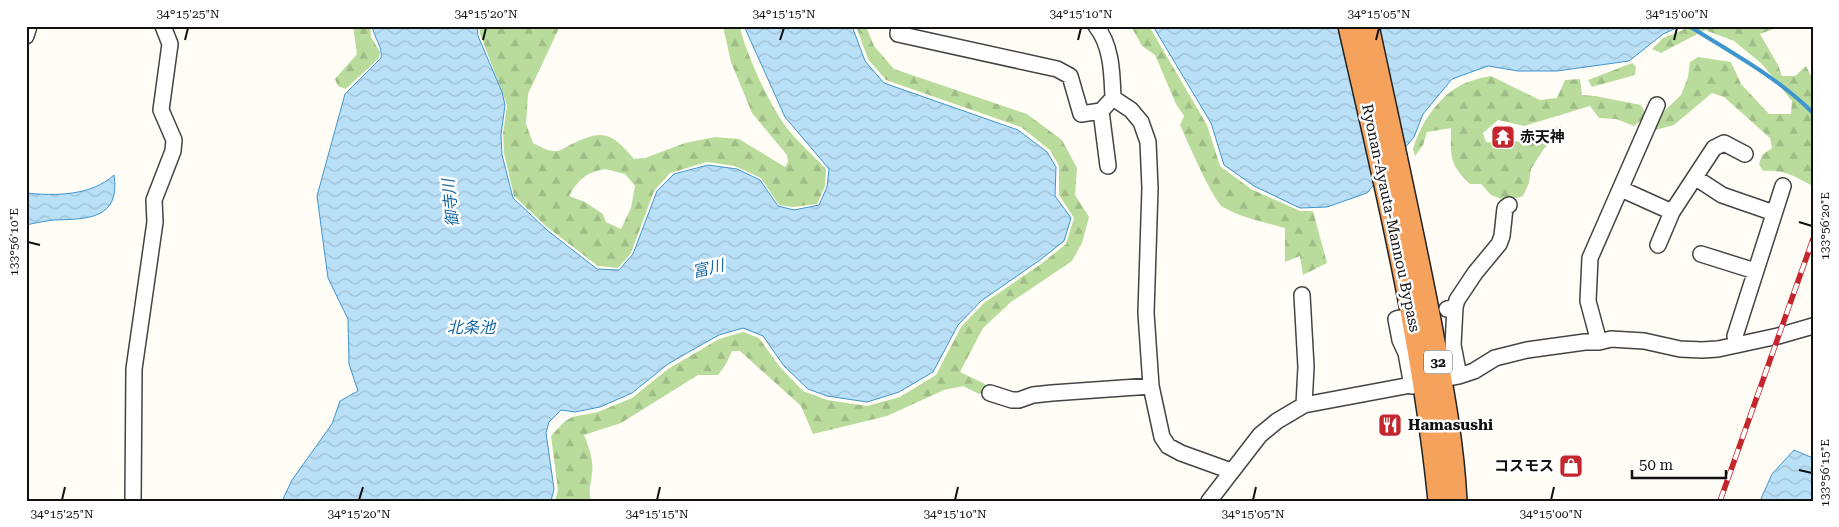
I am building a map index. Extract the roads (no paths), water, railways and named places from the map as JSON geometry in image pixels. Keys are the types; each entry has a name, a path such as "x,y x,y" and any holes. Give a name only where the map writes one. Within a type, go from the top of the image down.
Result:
{"highway":[{"name":"Ryonan-Ayauta-Mannou Bypass","path":"1349,26 1404,227"},
{"name":"Ryonan-Ayauta-Mannou Bypass","path":"1368,26 1434,381 1453,459 1456,501"},
{"name":"Ryonan-Ayauta-Mannou Bypass","path":"1434,381 1439,501"}],"street":[{"path":"26,36 29,26"},
{"path":"133,501 134,369 156,222 154,200 173,152 174,140 161,110 170,44 163,26"},
{"path":"899,26 898,34 1057,68 1070,76 1081,114 1101,111 1113,98 1112,70 1107,47 1096,26"},
{"path":"1113,98 1132,110 1141,122 1148,142 1150,188 1146,313 1151,386 1162,437 1168,446 1181,453 1231,471"},
{"path":"1599,342 1588,301 1590,258 1658,106"},
{"path":"1101,111 1108,166"},
{"path":"1658,246 1672,212 1714,148 1724,143 1745,154"},
{"path":"1696,178 1722,195 1774,213"},
{"path":"1734,336 1783,186"},
{"path":"1621,189 1672,212"},
{"path":"1434,381 1453,345 1450,308 1499,244 1502,236 1504,211 1509,205"},
{"path":"1701,254 1755,271"},
{"path":"1302,295 1306,367 1304,405"},
{"path":"1400,318 1396,319 1400,340 1406,353 1434,381"},
{"path":"1209,501 1260,435 1277,421 1304,405 1434,381 1474,371 1495,358 1527,350 1611,339 1644,341 1680,350 1718,349 1813,326"},
{"path":"990,393 1012,400 1019,400 1052,393 1151,386"}],"water":[{"name":"北条池","path":"372,26 477,26 478,36 502,92 505,105 501,135 502,155 513,198 547,230 597,269 619,270 633,254 657,191 674,174 708,165 737,169 760,180 778,206 794,210 819,205 827,187 829,169 785,117 744,26 852,26 865,61 884,83 1018,130 1047,152 1056,167 1055,196 1071,218 1064,241 981,301 958,325 933,372 899,392 867,402 827,396 808,389 784,366 763,336 743,328 719,335 668,364 632,393 600,407 575,412 561,410 549,422 546,433 554,489 551,501 282,501 292,480 332,424 340,401 358,391 349,364 348,319 328,278 317,196 345,94 381,58 381,50"},
{"path":"1153,26 1681,26 1663,34 1629,61 1557,71 1518,71 1488,66 1452,79 1423,114 1414,137 1367,193 1327,207 1300,208 1254,186 1224,165 1211,123"},
{"path":"114,175 115,190 112,201 107,209 99,214 78,219 54,220 26,225 26,193 61,194 84,191 105,182"},
{"path":"1794,450 1813,458 1813,501 1760,501 1772,474"}],"waterway":[{"path":"1689,26 1769,77 1813,113"}],"railway":[{"path":"1720,501 1813,239"}],"place":[{"name":"赤天神","path":"1503,137"},
{"name":"Hamasushi","path":"1390,425"},
{"name":"コスモス","path":"1571,466"}],"water label":[{"name":"御寺川","path":"450,203"},
{"name":"富川","path":"708,268"}]}
